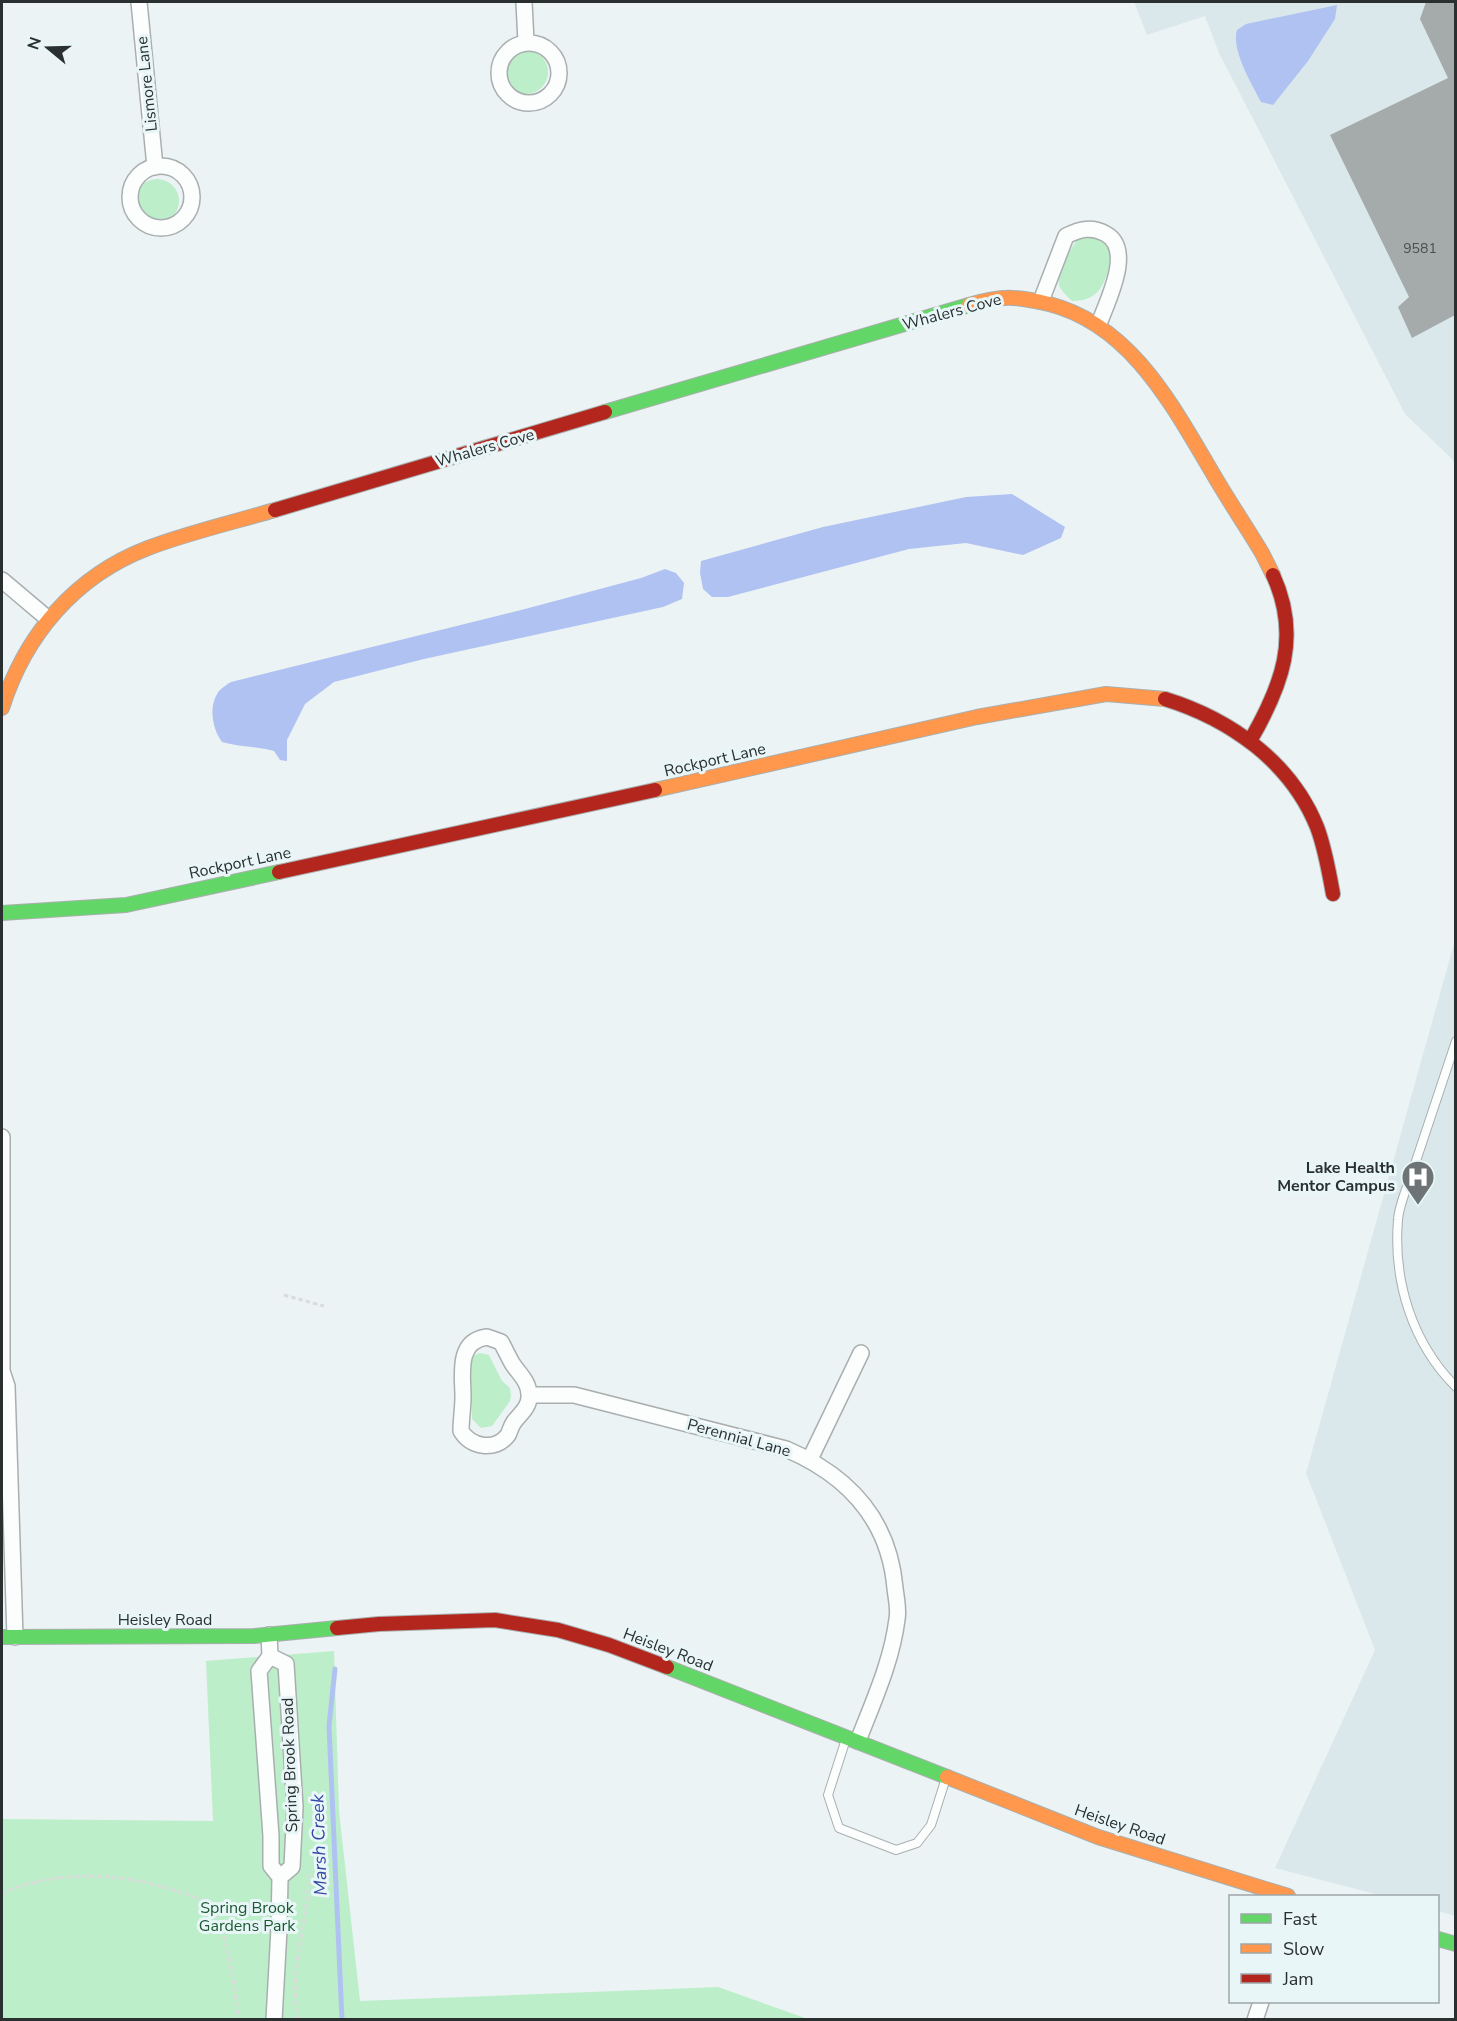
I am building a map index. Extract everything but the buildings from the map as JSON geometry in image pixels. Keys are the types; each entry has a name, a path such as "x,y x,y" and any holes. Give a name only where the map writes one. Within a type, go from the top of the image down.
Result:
{"street":[{"name":"Lismore Lane","path":"139,2 155,167"},
{"path":"524,2 526,42"},
{"path":"526,42 538,43 548,48 556,58 560,69 559,81 553,92 533,103 521,102 510,96 502,87 499,76 500,64 505,54 515,46 526,42"},
{"path":"155,167 169,167 180,172 188,182 192,193 191,206 186,216 177,225 153,228 142,222 134,213 130,201 131,189 137,178 146,170 155,167"},
{"path":"1041,301 1066,236 1082,229 1100,231 1112,237 1118,249 1119,264 1099,324"},
{"name":"Whalers Cove","path":"2,708 14,674 47,618 93,576 147,548 964,306 1004,297 1041,301 1068,309 1099,324 1118,338 1155,379 1270,569 1286,614 1286,649 1283,672 1271,706 1250,741"},
{"path":"2,580 47,618"},
{"name":"Rockport Lane","path":"2,913 126,905 634,795 977,717 1106,694 1159,697 1182,704 1206,714 1250,741 1273,760 1299,793 1317,827 1333,894"},
{"path":"2,1137 2,1371 7,1386 8,1637"},
{"path":"487,1337 501,1342 513,1365 525,1380 529,1395 525,1410 515,1420 507,1436 494,1444 483,1447 467,1440 461,1431 462,1359 467,1349 478,1339 487,1337"},
{"path":"810,1459 861,1353"},
{"name":"Perennial Lane","path":"529,1395 574,1395 786,1449 810,1459 833,1474 866,1508 884,1536 894,1575 898,1618 889,1656 853,1739"},
{"name":"Heisley Road","path":"8,1637 269,1635 379,1624 495,1620 558,1630 609,1645 1098,1837 1285,1895"},
{"name":"Spring Brook Road","path":"269,1635 270,1656 259,1671 271,1836 271,1866 280,1877 274,2019"},
{"name":"Spring Brook Road","path":"270,1656 286,1664 295,1807 292,1867 280,1877"},
{"path":"1439,1940 1455,1944"},
{"path":"1255,2019 1260,2003"}],"lane":[{"path":"1455,1041 1398,1217 1399,1270 1407,1310 1422,1344 1455,1387"},
{"path":"853,1739 828,1795 839,1828 896,1850 917,1843 931,1825 946,1776"}],"path":[{"path":"284,1295 324,1306"},
{"path":"2,1893 64,1877 109,1876 148,1882 193,1896 205,1903 214,1914 222,1935 234,1979 238,2019"}],"shaded area":[{"path":"1134,2 1455,2 1455,470 1453,460 1405,414 1219,53 1205,16 1147,35"},
{"name":"Lake Health Mentor Campus","path":"1455,940 1455,1916 1439,1911 1439,1895 1379,1895 1275,1868 1375,1650 1306,1473"}],"green space":[{"path":"526,50 542,56 548,72 542,88 526,94 510,88 504,72 510,56"},
{"path":"157,179 172,186 179,201 172,216 157,223 142,216 135,201 142,186"},
{"path":"1089,234 1104,244 1112,259 1100,289 1089,298 1072,301 1059,285 1059,273 1080,236"},
{"path":"480,1353 489,1355 502,1381 510,1388 511,1396 510,1401 492,1426 481,1428 472,1419 471,1360"},
{"name":"Spring Brook Gardens Park","path":"334,1651 339,1811 360,2001 718,1987 808,2019 2,2020 2,1819 213,1821 206,1661"}],"water":[{"path":"1337,5 1335,19 1308,61 1273,105 1261,102 1240,57 1236,38 1237,30 1246,24"},
{"path":"1012,494 1065,527 1061,538 1023,555 966,543 909,549 728,597 712,597 703,589 700,573 701,561 823,527 966,497"},
{"path":"665,569 676,573 684,583 682,599 663,607 424,659 334,682 305,704 287,740 287,761 280,760 274,751 222,742 216,730 213,703 219,691 231,682 525,609 641,578"}],"waterway":[{"name":"Marsh Creek","path":"335,1669 329,1726 342,2020"}],"traffic: fast":[{"path":"605,412 969,305"},
{"path":"2,913 126,905 279,872"},
{"path":"2,1637 254,1636 337,1628"},
{"path":"667,1667 947,1777"},
{"path":"1439,1939 1456,1944"}],"traffic: slow":[{"path":"969,305 1009,298 1049,304 1078,314 1103,330 1126,349 1146,371 1181,420 1273,575"},
{"path":"2,708 24,656 39,633 56,611 98,575 148,548 275,510"},
{"path":"655,790 977,717 1106,694 1165,699"},
{"path":"947,1777 1098,1837 1285,1895"}],"traffic: jam":[{"path":"275,510 605,412"},
{"path":"1250,741 1271,700 1284,660 1286,619 1273,575"},
{"path":"1165,699 1213,718 1256,746 1275,763 1306,804 1317,827 1325,852 1333,894"},
{"path":"279,872 655,790"},
{"path":"337,1628 379,1624 495,1620 558,1630 609,1645 667,1667"}],"place":[{"name":"Lake Health Mentor Campus","path":"1418,1206"}]}
